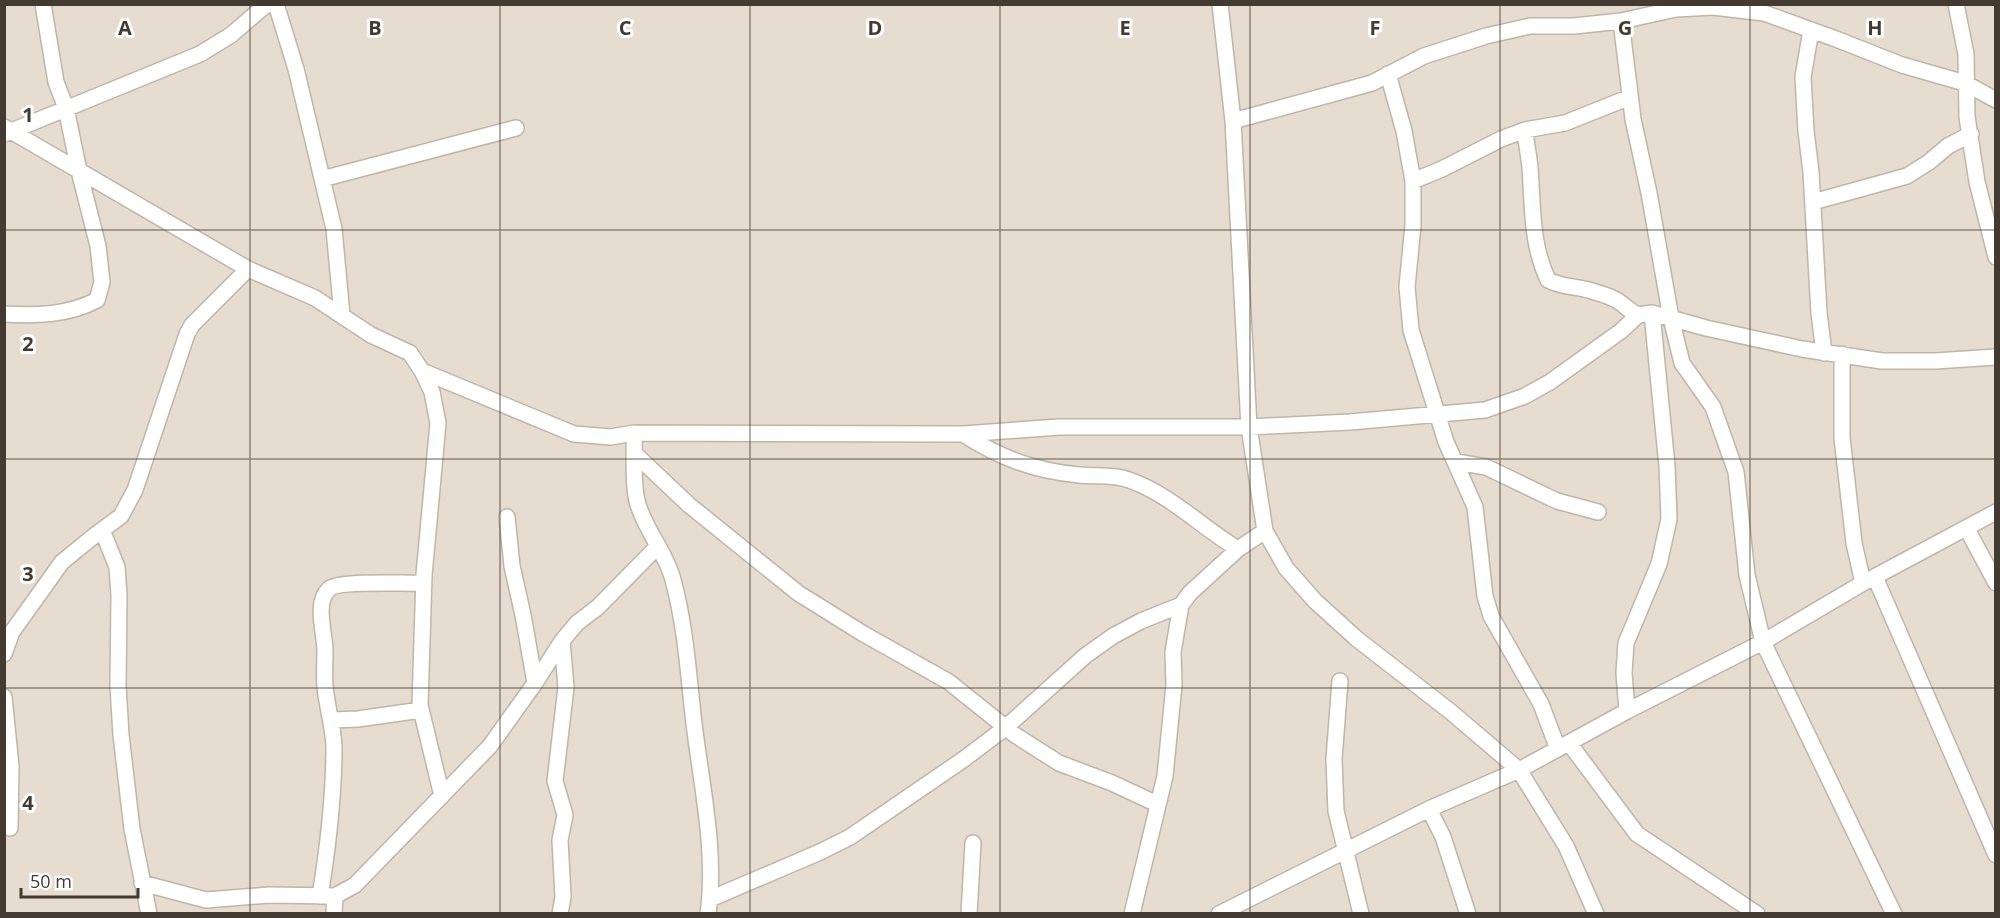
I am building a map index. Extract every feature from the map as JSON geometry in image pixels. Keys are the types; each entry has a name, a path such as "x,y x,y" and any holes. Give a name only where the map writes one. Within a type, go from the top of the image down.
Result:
{"street":[{"path":"4,314 48,314 85,306 97,300 102,282 98,246 66,108 56,82 43,4"},
{"path":"7,130 200,54 231,35 267,4"},
{"path":"276,4 296,69 334,229 342,315"},
{"path":"1220,4 1233,121 1250,427 1265,531 1286,568 1315,601 1357,639 1451,712 1519,770 1566,846 1596,914"},
{"path":"1956,4 1966,54 1967,117 1977,182 1995,257"},
{"path":"1233,121 1372,83 1435,52 1486,36 1530,26 1574,26 1621,21 1676,9 1713,7 1764,13 1902,65 1965,84 1995,100"},
{"path":"1621,21 1632,119 1649,193 1671,318 1682,363 1713,407 1736,472 1747,575 1764,642 1894,914"},
{"path":"1811,30 1803,77 1824,353"},
{"path":"1388,74 1404,132 1413,181 1413,225 1407,287 1411,330 1446,442 1475,507 1484,588 1491,616 1564,746 1637,834 1757,914"},
{"path":"1413,181 1501,139 1525,130 1565,123 1630,97"},
{"path":"322,179 516,128"},
{"path":"7,130 248,269 315,298 371,335 410,353 422,371 432,392 438,423 423,584 421,710 442,796"},
{"path":"1525,130 1530,167 1532,221 1537,252 1548,280 1558,285 1595,291 1618,301 1630,312 1671,318 1706,328 1824,353 1882,361 1935,362 1995,357"},
{"path":"1813,202 1906,176 1929,162 1947,146 1971,134"},
{"path":"4,654 12,632 62,562 121,516 135,490 187,334 192,325 248,269"},
{"path":"422,371 574,434 611,437 634,433 963,434 1059,427 1250,427 1350,422 1485,410 1525,396 1550,382 1645,314"},
{"path":"1627,711 1624,673 1626,643 1659,564 1669,519 1667,466 1645,314"},
{"path":"1842,354 1842,438 1853,533 1869,580 1995,855"},
{"path":"634,433 637,503 672,577 689,668 703,787 709,863 709,906 790,863 820,852 850,837 1005,728 1085,656 1113,636 1141,621 1181,605"},
{"path":"963,434 988,450 1013,460 1059,473 1117,476 1145,486 1164,496 1209,531 1238,549"},
{"path":"635,454 689,505 798,593 862,633 949,682 1005,728 1059,764 1112,783 1157,804"},
{"path":"1456,462 1486,467 1557,501 1598,512"},
{"path":"1220,914 1238,910 1344,851 1429,808 1519,770 1627,711 1764,642 1869,580 1995,512"},
{"path":"507,517 512,566 524,615 536,683"},
{"path":"1966,529 1995,583"},
{"path":"102,530 117,567 118,686 121,735 132,829 149,914"},
{"path":"1132,914 1165,776 1174,685 1173,652 1181,605 1190,593 1238,549 1265,531"},
{"path":"142,883 206,900 269,895 327,896 355,885 490,746 536,683 562,642 578,623 598,608 658,546"},
{"path":"334,914 327,896 334,747 332,720 325,689 325,645 321,610 324,594 332,586 347,584 423,584"},
{"path":"560,914 563,897 560,840 565,815 555,781 566,687 562,642"},
{"path":"1340,681 1334,759 1336,811 1361,914"},
{"path":"4,697 11,766 10,828"},
{"path":"332,720 421,710"},
{"path":"1429,808 1443,837 1468,914"},
{"path":"969,914 973,843"}],"shaded area":[{"path":"5,5 1995,5 1995,913 5,913"}]}
